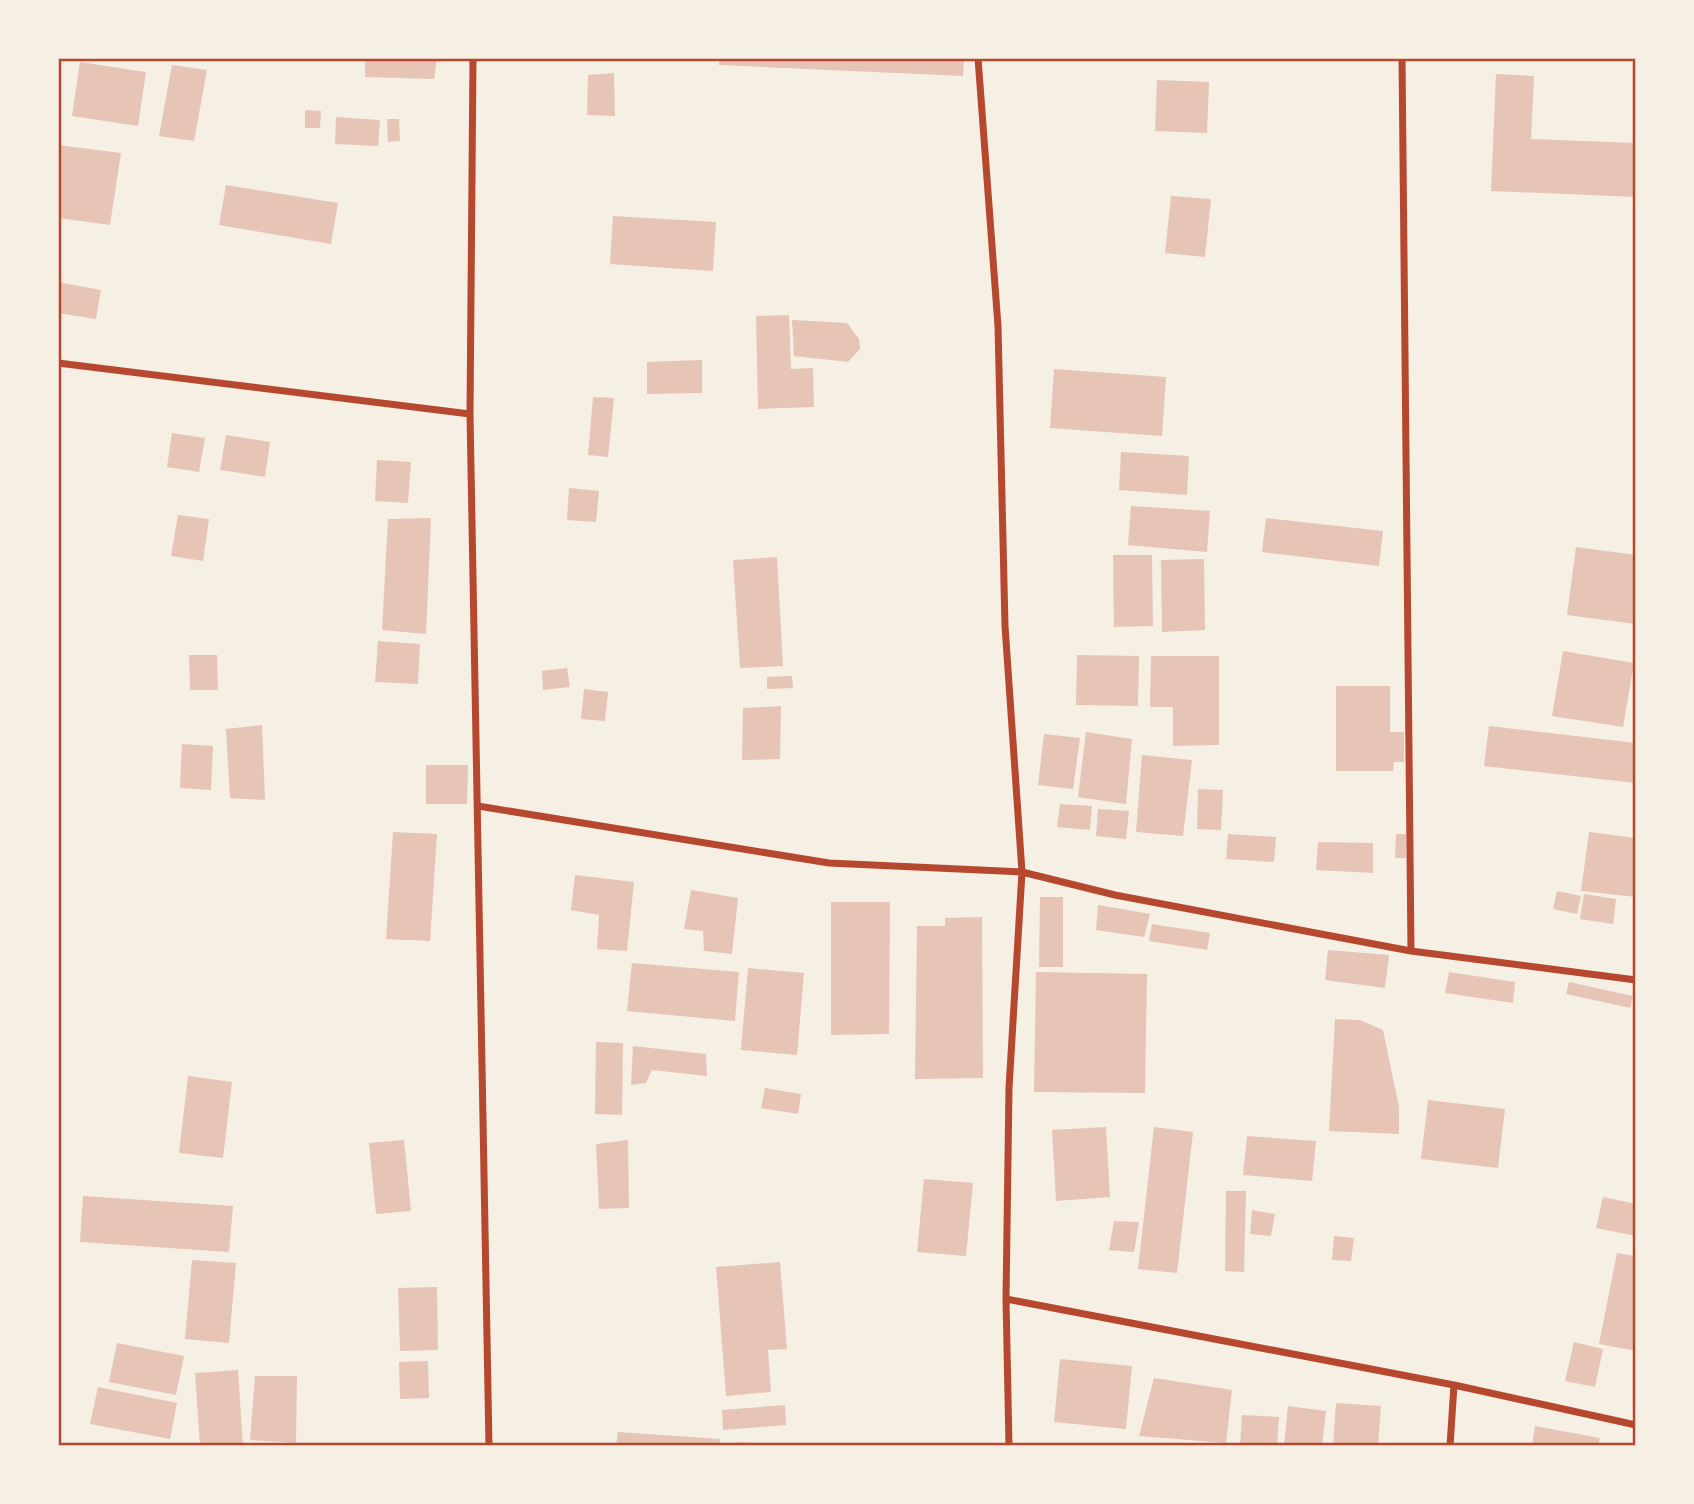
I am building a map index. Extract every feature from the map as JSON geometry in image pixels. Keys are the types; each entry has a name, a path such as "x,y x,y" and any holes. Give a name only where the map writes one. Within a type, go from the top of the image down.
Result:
{"street":[{"path":"473,58 470,414 489,1446"},
{"path":"978,58 998,327 1005,626 1022,872 1009,1088 1006,1298 1009,1446"},
{"path":"1402,58 1411,951"},
{"path":"58,363 470,414"},
{"path":"478,806 828,863 1022,872 1115,895 1411,951 1636,980"},
{"path":"1006,1298 1454,1385 1636,1425"},
{"path":"1450,1446 1454,1385"}],"building":[{"path":"365,58 437,58 434,79 365,77"},
{"path":"719,58 964,58 963,76 719,65"},
{"path":"80,62 146,72 138,126 72,116"},
{"path":"172,65 207,70 194,141 159,136"},
{"path":"614,73 615,116 587,115 588,75"},
{"path":"1496,74 1534,76 1531,139 1636,143 1636,197 1491,191"},
{"path":"1157,80 1209,82 1207,133 1155,131"},
{"path":"305,110 321,111 320,128 305,128"},
{"path":"336,117 380,120 378,146 335,144"},
{"path":"387,119 399,119 400,141 388,142"},
{"path":"58,145 121,153 110,225 58,218"},
{"path":"226,185 338,203 331,244 219,225"},
{"path":"1171,196 1211,199 1205,257 1165,253"},
{"path":"613,216 716,222 713,271 610,264"},
{"path":"58,282 101,290 96,319 58,313"},
{"path":"789,315 791,369 813,368 814,407 758,409 756,316"},
{"path":"792,320 847,323 859,339 860,349 848,362 794,356"},
{"path":"702,360 702,393 647,394 647,362"},
{"path":"1054,369 1166,377 1162,436 1050,428"},
{"path":"593,397 614,398 608,457 588,455"},
{"path":"172,433 205,438 199,472 167,467"},
{"path":"226,435 270,442 265,477 220,470"},
{"path":"1121,452 1189,456 1187,495 1119,490"},
{"path":"377,460 411,462 408,503 375,501"},
{"path":"569,488 599,491 596,522 567,520"},
{"path":"1131,506 1210,511 1207,552 1128,545"},
{"path":"178,515 209,519 203,561 171,556"},
{"path":"431,518 426,634 382,630 388,519"},
{"path":"1266,518 1383,531 1379,566 1262,552"},
{"path":"1576,547 1636,555 1636,624 1567,615"},
{"path":"1113,555 1152,555 1153,626 1114,627"},
{"path":"777,557 783,666 740,668 733,560"},
{"path":"1204,559 1205,630 1162,632 1161,560"},
{"path":"378,641 420,644 418,684 375,682"},
{"path":"1563,651 1634,663 1623,727 1552,716"},
{"path":"189,655 217,655 218,690 190,690"},
{"path":"1077,655 1139,656 1138,706 1076,705"},
{"path":"1151,656 1219,656 1219,745 1173,746 1173,707 1150,707"},
{"path":"567,668 570,687 543,690 542,671"},
{"path":"792,676 793,688 767,689 767,677"},
{"path":"1336,686 1390,686 1390,732 1404,732 1404,762 1394,762 1393,771 1336,771"},
{"path":"584,689 608,692 605,721 581,719"},
{"path":"781,706 780,759 742,760 743,708"},
{"path":"262,725 265,800 230,798 226,729"},
{"path":"1489,726 1636,743 1636,783 1484,766"},
{"path":"1086,732 1132,739 1126,804 1078,797"},
{"path":"1044,734 1080,738 1073,789 1038,785"},
{"path":"182,744 213,746 211,790 180,788"},
{"path":"1142,755 1192,760 1183,836 1136,832"},
{"path":"426,765 468,765 467,804 426,804"},
{"path":"1198,789 1223,790 1221,830 1197,829"},
{"path":"1060,804 1092,806 1090,830 1057,827"},
{"path":"1098,809 1129,811 1126,839 1096,836"},
{"path":"393,832 437,834 430,941 386,939"},
{"path":"1589,832 1636,838 1636,897 1581,891"},
{"path":"1228,834 1276,837 1274,862 1226,859"},
{"path":"1396,834 1406,834 1406,858 1395,858"},
{"path":"1318,842 1373,843 1373,873 1316,870"},
{"path":"575,875 634,882 627,951 597,949 599,915 571,910"},
{"path":"691,890 738,898 732,954 704,951 703,931 684,929"},
{"path":"1557,891 1581,896 1577,914 1553,909"},
{"path":"1584,894 1616,899 1613,924 1580,919"},
{"path":"1040,897 1063,897 1063,967 1039,967"},
{"path":"831,902 890,902 889,1034 831,1035"},
{"path":"1098,905 1150,914 1144,937 1096,930"},
{"path":"982,917 983,1078 915,1079 917,926 945,926 945,918"},
{"path":"1152,924 1210,933 1207,950 1149,941"},
{"path":"1328,950 1389,955 1385,988 1325,980"},
{"path":"632,963 739,972 735,1021 627,1011"},
{"path":"748,968 804,973 797,1055 741,1050"},
{"path":"1036,972 1147,974 1145,1093 1034,1092"},
{"path":"1449,972 1515,982 1513,1003 1445,993"},
{"path":"1569,982 1633,996 1630,1008 1566,994"},
{"path":"1335,1019 1360,1020 1383,1030 1399,1107 1399,1134 1329,1131"},
{"path":"596,1042 623,1043 622,1115 595,1114"},
{"path":"633,1046 706,1054 707,1076 652,1070 646,1083 631,1085"},
{"path":"188,1076 232,1082 223,1158 179,1153"},
{"path":"765,1088 801,1094 798,1114 761,1108"},
{"path":"1428,1100 1505,1109 1498,1168 1421,1159"},
{"path":"1106,1127 1110,1197 1056,1201 1052,1130"},
{"path":"1154,1127 1193,1132 1177,1273 1138,1269"},
{"path":"1247,1136 1316,1141 1312,1181 1243,1175"},
{"path":"404,1140 411,1211 376,1214 369,1143"},
{"path":"628,1140 629,1208 599,1209 596,1144"},
{"path":"924,1179 973,1183 966,1256 917,1252"},
{"path":"1226,1191 1246,1191 1244,1272 1225,1271"},
{"path":"83,1196 233,1206 229,1252 80,1242"},
{"path":"1603,1197 1636,1204 1636,1236 1596,1228"},
{"path":"1252,1210 1275,1214 1271,1236 1250,1234"},
{"path":"1114,1221 1139,1222 1134,1252 1109,1250"},
{"path":"1334,1236 1354,1238 1351,1261 1332,1260"},
{"path":"1617,1253 1636,1256 1636,1351 1599,1344"},
{"path":"192,1260 236,1263 229,1343 185,1339"},
{"path":"780,1262 787,1349 768,1350 771,1392 726,1396 716,1267"},
{"path":"437,1287 438,1350 400,1351 398,1288"},
{"path":"1574,1342 1603,1349 1595,1387 1565,1381"},
{"path":"117,1343 184,1356 176,1395 109,1382"},
{"path":"1060,1359 1132,1366 1126,1429 1054,1422"},
{"path":"428,1361 429,1398 400,1399 399,1362"},
{"path":"238,1370 243,1446 200,1446 195,1373"},
{"path":"255,1376 297,1376 296,1443 250,1440"},
{"path":"1154,1378 1232,1390 1226,1443 1139,1436"},
{"path":"98,1387 177,1403 170,1439 90,1424"},
{"path":"1336,1403 1381,1406 1378,1446 1333,1446"},
{"path":"785,1405 786,1425 723,1430 722,1410"},
{"path":"1288,1406 1326,1411 1322,1446 1284,1446"},
{"path":"1242,1415 1279,1417 1277,1446 1240,1446"},
{"path":"1535,1426 1600,1438 1598,1446 1532,1446"},
{"path":"618,1432 720,1439 719,1446 616,1446"},
{"path":"737,1442 780,1444 780,1446 737,1446"}]}
